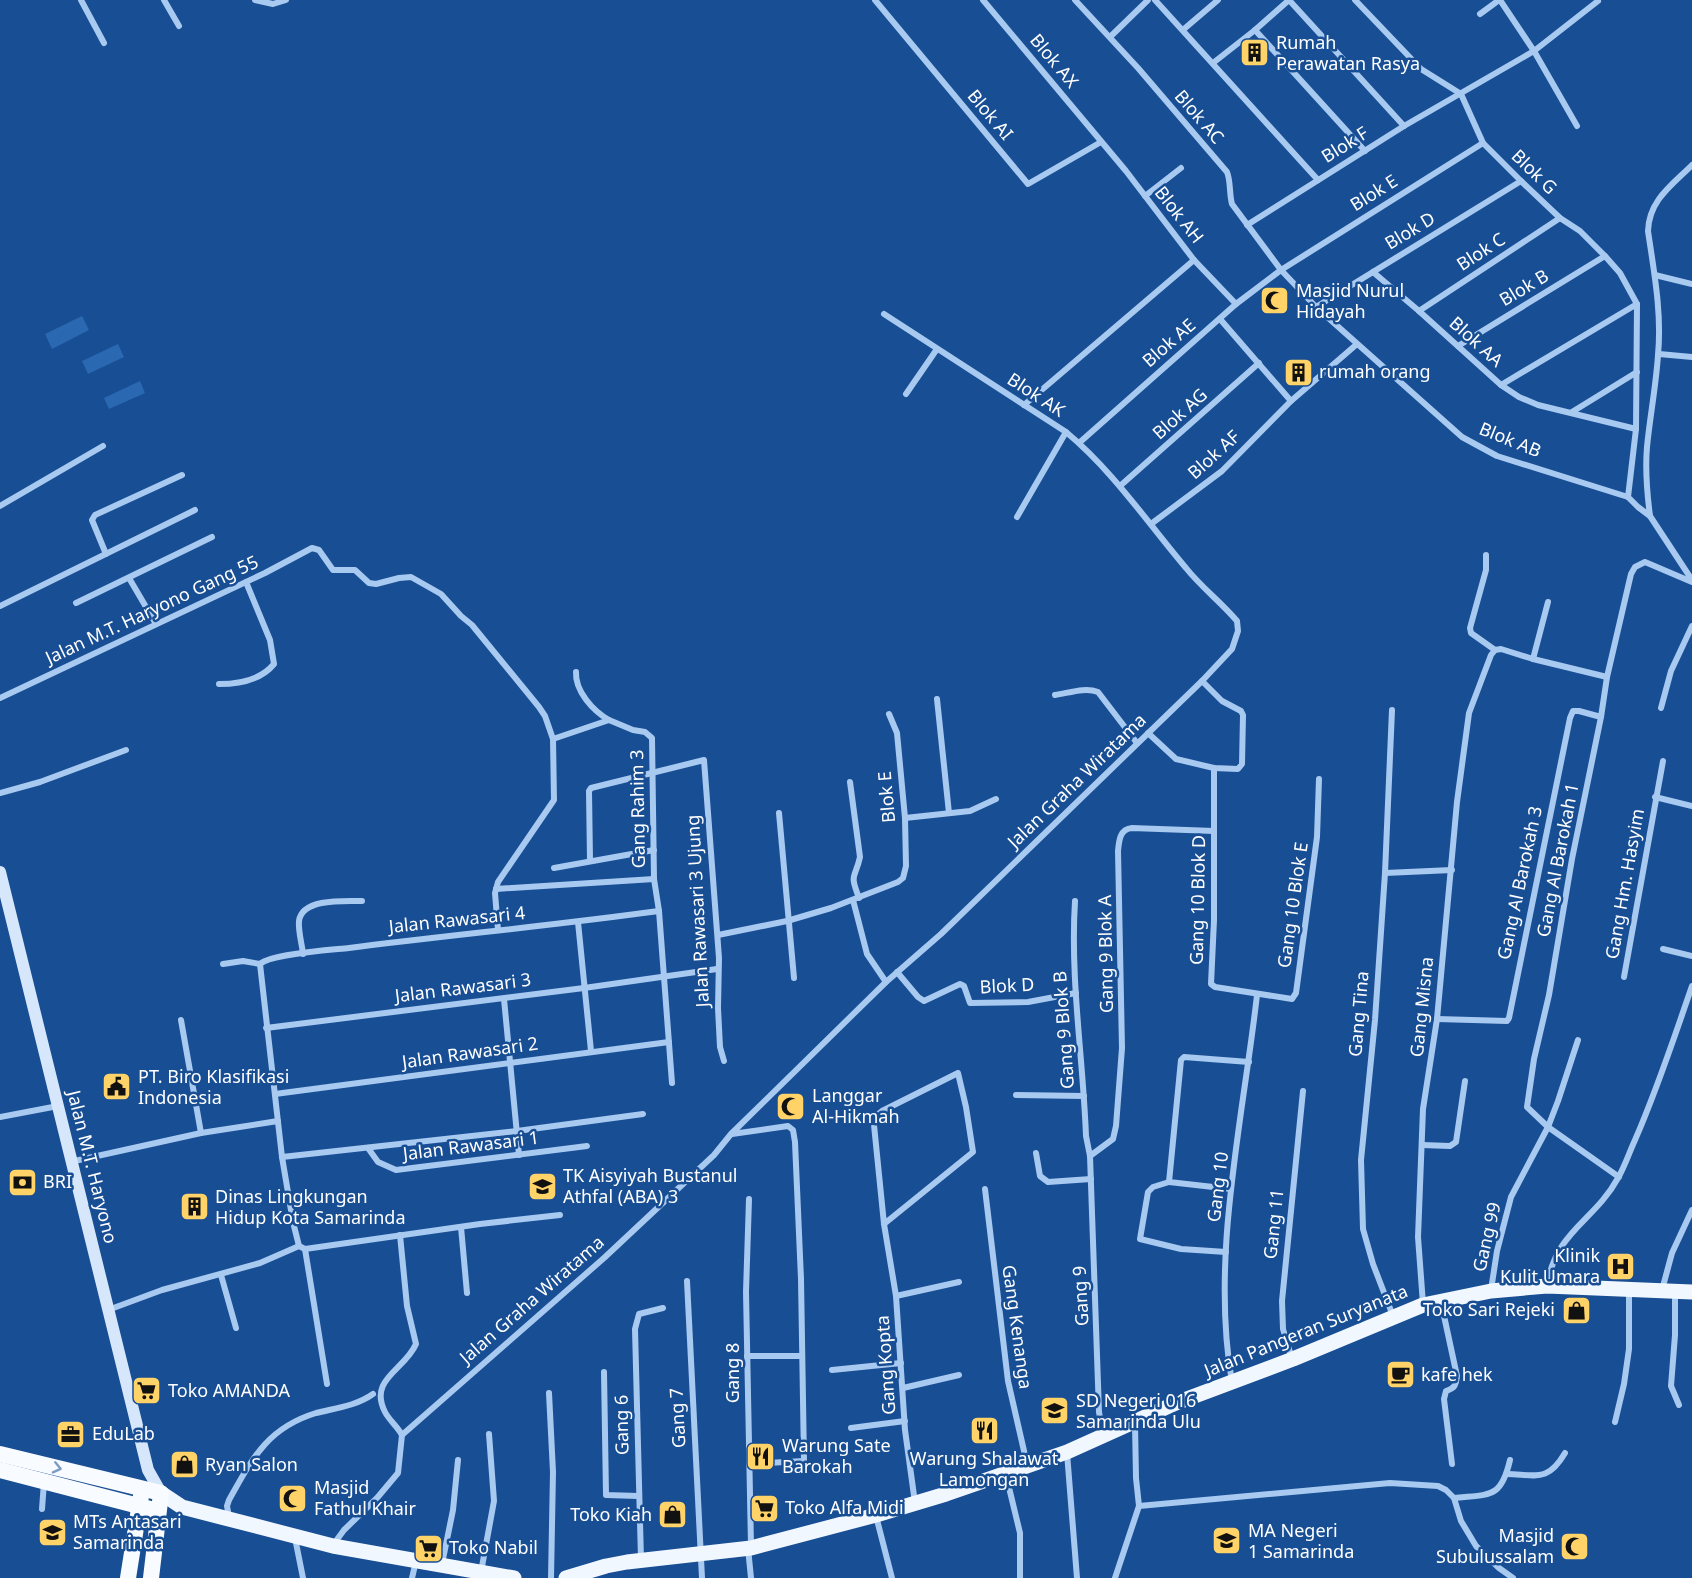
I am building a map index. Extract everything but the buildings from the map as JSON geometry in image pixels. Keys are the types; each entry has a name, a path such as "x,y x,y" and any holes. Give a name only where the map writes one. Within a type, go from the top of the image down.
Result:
{"highway":[{"path":"0,1454 161,1493 151,1578"},
{"path":"0,1470 158,1511"},
{"path":"128,1578 142,1490"}],"main road":[{"name":"Jalan M.T. Haryono","path":"0,872 148,1470 161,1493"},
{"name":"Jalan Pangeran Suryanata","path":"566,1578 606,1566 641,1560 749,1548 915,1503 1067,1452 1135,1420 1293,1359 1423,1305 1491,1291 1547,1286 1682,1290"},
{"path":"142,1490 148,1470"},
{"path":"161,1493 182,1507"},
{"path":"158,1511 182,1507 229,1517 333,1546 442,1565 461,1573 481,1572 514,1578"}],"street":[{"path":"81,0 104,43"},
{"path":"164,0 179,26"},
{"path":"255,0 273,4 286,0"},
{"name":"Blok AI","path":"875,0 1028,184 1101,142"},
{"name":"Blok AX","path":"983,0 1101,142"},
{"name":"Blok AC","path":"1075,0 1227,172 1232,204 1247,225"},
{"path":"1110,37 1148,0"},
{"path":"1155,0 1184,29 1317,180"},
{"path":"1184,29 1218,0"},
{"path":"1213,63 1289,0 1404,126"},
{"path":"1355,0 1421,69 1461,94"},
{"path":"1480,14 1500,0 1534,51 1577,126"},
{"name":"Blok F","path":"1247,225 1404,126 1534,51 1598,1"},
{"path":"1255,30 1365,151"},
{"name":"Blok G","path":"1461,94 1483,143 1521,182 1560,218 1580,231 1605,256 1620,273 1637,304"},
{"name":"Blok AH","path":"1101,142 1194,260 1236,304"},
{"name":"Blok E","path":"1281,270 1483,143"},
{"path":"1650,516 1647,493 1647,447 1659,354 1659,301 1648,231 1649,221 1653,207 1692,165"},
{"path":"1144,196 1181,168"},
{"name":"Blok D","path":"1316,307 1521,182"},
{"name":"Blok C","path":"1419,311 1560,218"},
{"name":"Blok AB","path":"1247,225 1281,270 1316,307 1462,436 1497,456 1628,497"},
{"name":"Blok B","path":"1458,346 1605,256"},
{"path":"1024,405 1194,260"},
{"name":"Blok AE","path":"1079,443 1168,362 1236,304 1281,270"},
{"name":"Blok AA","path":"1373,272 1501,385 1519,397 1538,405 1635,429"},
{"path":"1655,275 1692,284"},
{"path":"1637,304 1635,429 1628,497 1650,516 1692,581"},
{"path":"1501,385 1637,304"},
{"name":"Blok AK","path":"884,315 1066,432 1079,443 1120,486 1187,570 1237,621 1238,631 1232,649"},
{"path":"1220,319 1291,401"},
{"name":"Blok AF","path":"1151,525 1221,471 1291,401 1357,344"},
{"path":"906,394 937,349"},
{"path":"1659,354 1692,357"},
{"name":"Blok AG","path":"1120,486 1259,363"},
{"path":"1572,412 1637,372"},
{"path":"1017,517 1066,432"},
{"path":"0,506 103,446"},
{"path":"106,554 93,526 92,520 95,515 182,475"},
{"path":"0,606 195,510"},
{"path":"76,603 212,537"},
{"name":"Jalan M.T. Haryono Gang 55","path":"0,698 246,582 312,548 322,554 333,570 354,570 365,580 376,584 411,577 441,594 460,616 472,625 539,707 545,716 553,739"},
{"path":"1486,555 1486,570 1470,628 1471,633 1495,650 1502,649 1533,659 1607,676"},
{"name":"Gang Al Barokah 1","path":"1619,1177 1548,1127 1527,1110 1527,1107 1534,1059 1549,995 1607,676 1630,574 1635,567 1645,562 1692,581"},
{"path":"129,578 156,624"},
{"path":"219,684 232,684 262,676 274,664 270,640 246,582"},
{"path":"1533,659 1548,602"},
{"path":"1661,708 1671,671 1692,626"},
{"name":"Jalan Graha Wiratama","path":"402,1435 604,1258 714,1155 731,1134 886,982 941,934 1202,681 1232,649"},
{"name":"Gang Misna","path":"1423,1305 1418,1237 1424,1109 1437,1018 1457,802 1469,713 1495,650"},
{"path":"576,672 579,688 591,705 609,720"},
{"path":"1148,733 1176,759 1214,768 1238,769 1242,764 1243,715 1241,711 1222,701 1202,681"},
{"path":"1055,695 1084,690 1098,692 1137,743"},
{"path":"937,699 949,813"},
{"name":"Gang Tina","path":"1392,710 1385,873 1375,1020 1361,1160 1363,1229 1373,1264 1393,1316"},
{"name":"Gang Al Barokah 3","path":"1437,1018 1507,1021 1509,1018 1570,718 1573,711 1601,717"},
{"name":"Blok E","path":"856,899 898,882 903,878 906,866 905,818 897,733 889,714"},
{"path":"498,930 496,889 500,878 553,804 555,789 552,774 553,739 609,720"},
{"name":"Gang Rahim 3","path":"609,720 651,735 654,879 659,911 672,1083"},
{"path":"0,794 40,782 126,750"},
{"name":"Jalan Rawasari 3 Ujung","path":"652,773 704,760 718,935 717,1008 720,1047 724,1061"},
{"name":"Gang Hm. Hasyim","path":"1624,977 1663,761"},
{"name":"Gang 10 Blok D","path":"1214,768 1212,984 1215,987 1257,995"},
{"path":"590,861 590,789 652,773"},
{"name":"Gang 10 Blok E","path":"1257,995 1292,999 1296,993 1317,837 1318,779"},
{"path":"850,782 860,857 853,874 856,899 867,954 886,982"},
{"name":"Gang Hm. Hasyim","path":"1655,797 1692,806"},
{"path":"905,818 970,811 996,799"},
{"path":"779,813 787,921 794,978"},
{"name":"Gang 9 Blok A","path":"1090,1156 1113,1139 1115,1134 1122,1048 1118,851 1122,833 1132,828 1214,831"},
{"path":"554,868 654,850"},
{"path":"1385,873 1452,870"},
{"path":"496,889 654,879"},
{"path":"718,935 787,921 856,899"},
{"path":"303,954 299,921 302,914 320,902 362,901"},
{"name":"Gang 9 Blok B","path":"1075,901 1073,937 1076,993 1087,1146 1090,1156"},
{"name":"Jalan Rawasari 4","path":"223,964 243,961 260,964 266,960 303,954 659,911"},
{"path":"578,922 591,1051"},
{"path":"1663,949 1692,956"},
{"path":"260,964 282,1157 293,1222 302,1248 327,1384"},
{"name":"Jalan Rawasari 3","path":"266,1028 504,999 717,969"},
{"name":"Blok D","path":"897,972 924,1001 960,984 964,986 970,1003 1028,1002 1076,993"},
{"path":"1547,1286 1550,1271 1561,1245 1581,1221 1606,1198 1619,1177 1649,1108 1692,986"},
{"name":"Gang 10","path":"1232,1383 1226,1351 1224,1321 1226,1252 1231,1189 1257,995"},
{"path":"504,999 519,1155"},
{"path":"181,1020 201,1133"},
{"name":"Gang 99","path":"1491,1291 1497,1251 1511,1197 1548,1127 1578,1040"},
{"name":"Jalan Rawasari 2","path":"274,1094 669,1042"},
{"path":"1169,1182 1182,1058 1249,1062"},
{"name":"Gang Kopta","path":"884,1224 973,1152 958,1073 877,1116 874,1125 884,1224 896,1296 905,1421 915,1503"},
{"path":"1422,1145 1450,1146 1456,1142 1465,1081"},
{"name":"Gang 11","path":"1293,1359 1283,1329 1282,1301 1304,1091"},
{"path":"1016,1095 1084,1096"},
{"path":"0,1117 58,1106"},
{"path":"282,1157 517,1131 643,1113"},
{"path":"70,1162 201,1133 278,1121"},
{"path":"731,1134 788,1126 793,1130 800,1267 804,1461 749,1464"},
{"name":"Jalan Rawasari 1","path":"369,1148 378,1162 396,1170 587,1146"},
{"path":"1036,1153 1040,1176 1048,1182 1090,1179"},
{"name":"Gang 9","path":"1090,1156 1098,1412 1103,1435"},
{"path":"1226,1252 1181,1249 1140,1239 1149,1190 1153,1186 1169,1182 1231,1189"},
{"name":"Gang Kenanga","path":"985,1189 1008,1381 1027,1466"},
{"name":"Gang 8","path":"749,1199 746,1275 751,1578"},
{"path":"1679,1405 1671,1386 1682,1290 1672,1253 1692,1210"},
{"path":"108,1310 162,1290 220,1275 302,1248 560,1215"},
{"path":"461,1227 467,1293"},
{"path":"333,1546 344,1530 397,1476 402,1435 385,1412 380,1391 383,1383 406,1360 416,1344 407,1306 400,1235"},
{"path":"220,1275 236,1328"},
{"name":"Gang 7","path":"687,1281 702,1578"},
{"path":"896,1296 958,1282"},
{"path":"1614,1422 1624,1384 1629,1349 1629,1289"},
{"path":"1440,1301 1457,1376 1454,1388 1444,1394 1452,1464"},
{"name":"Gang 6","path":"641,1560 635,1329 639,1314 663,1308"},
{"path":"747,1356 802,1356"},
{"path":"832,1370 901,1363"},
{"path":"604,1372 606,1495 638,1496"},
{"path":"903,1388 959,1375"},
{"path":"549,1393 553,1472 552,1578"},
{"path":"229,1517 227,1506 229,1500 256,1454 274,1434 305,1417 357,1403 373,1394"},
{"path":"1115,1578 1139,1506 1135,1420"},
{"path":"851,1428 905,1421"},
{"path":"481,1572 494,1501 489,1434"},
{"path":"1067,1452 1077,1578"},
{"path":"1507,1474 1543,1475 1550,1472 1565,1453"},
{"path":"442,1565 453,1510 458,1460"},
{"path":"1454,1498 1493,1493 1501,1487 1510,1460"},
{"path":"1005,1474 1020,1533 1020,1578"},
{"path":"42,1509 45,1481"},
{"path":"1139,1506 1390,1483 1438,1486 1454,1498 1461,1521 1476,1546 1498,1568 1513,1578"},
{"path":"876,1515 892,1578"},
{"path":"294,1535 303,1578"},
{"path":"412,1578 416,1560"}],"shaded area":[{"path":"82,316 89,330 52,349 45,334"},
{"path":"118,344 124,357 88,374 82,361"},
{"path":"140,381 145,393 109,409 104,398"}],"place":[{"name":"Rumah Perawatan Rasya","path":"1255,53"},
{"name":"Masjid Nurul Hidayah","path":"1275,301"},
{"name":"rumah orang","path":"1298,372"},
{"name":"PT. Biro Klasifikasi Indonesia","path":"117,1087"},
{"name":"Langgar Al-Hikmah","path":"791,1106"},
{"name":"BRI","path":"22,1182"},
{"name":"TK Aisyiyah Bustanul Athfal (ABA) 3","path":"542,1186"},
{"name":"Dinas Lingkungan Hidup Kota Samarinda","path":"194,1207"},
{"name":"Klinik Kulit Umara","path":"1621,1266"},
{"name":"Toko Sari Rejeki","path":"1576,1310"},
{"name":"kafe hek","path":"1400,1375"},
{"name":"Toko AMANDA","path":"147,1391"},
{"name":"SD Negeri 016 Samarinda Ulu","path":"1055,1411"},
{"name":"Warung Shalawat Lamongan","path":"984,1430"},
{"name":"EduLab","path":"71,1434"},
{"name":"Warung Sate Barokah","path":"761,1456"},
{"name":"Ryan Salon","path":"184,1465"},
{"name":"Masjid Fathul Khair","path":"293,1498"},
{"name":"Toko Alfa Midi","path":"764,1508"},
{"name":"Toko Kiah","path":"673,1515"},
{"name":"MTs Antasari Samarinda","path":"52,1532"},
{"name":"MA Negeri 1 Samarinda","path":"1227,1541"},
{"name":"Masjid Subulussalam","path":"1575,1546"},
{"name":"Toko Nabil","path":"428,1548"}]}
